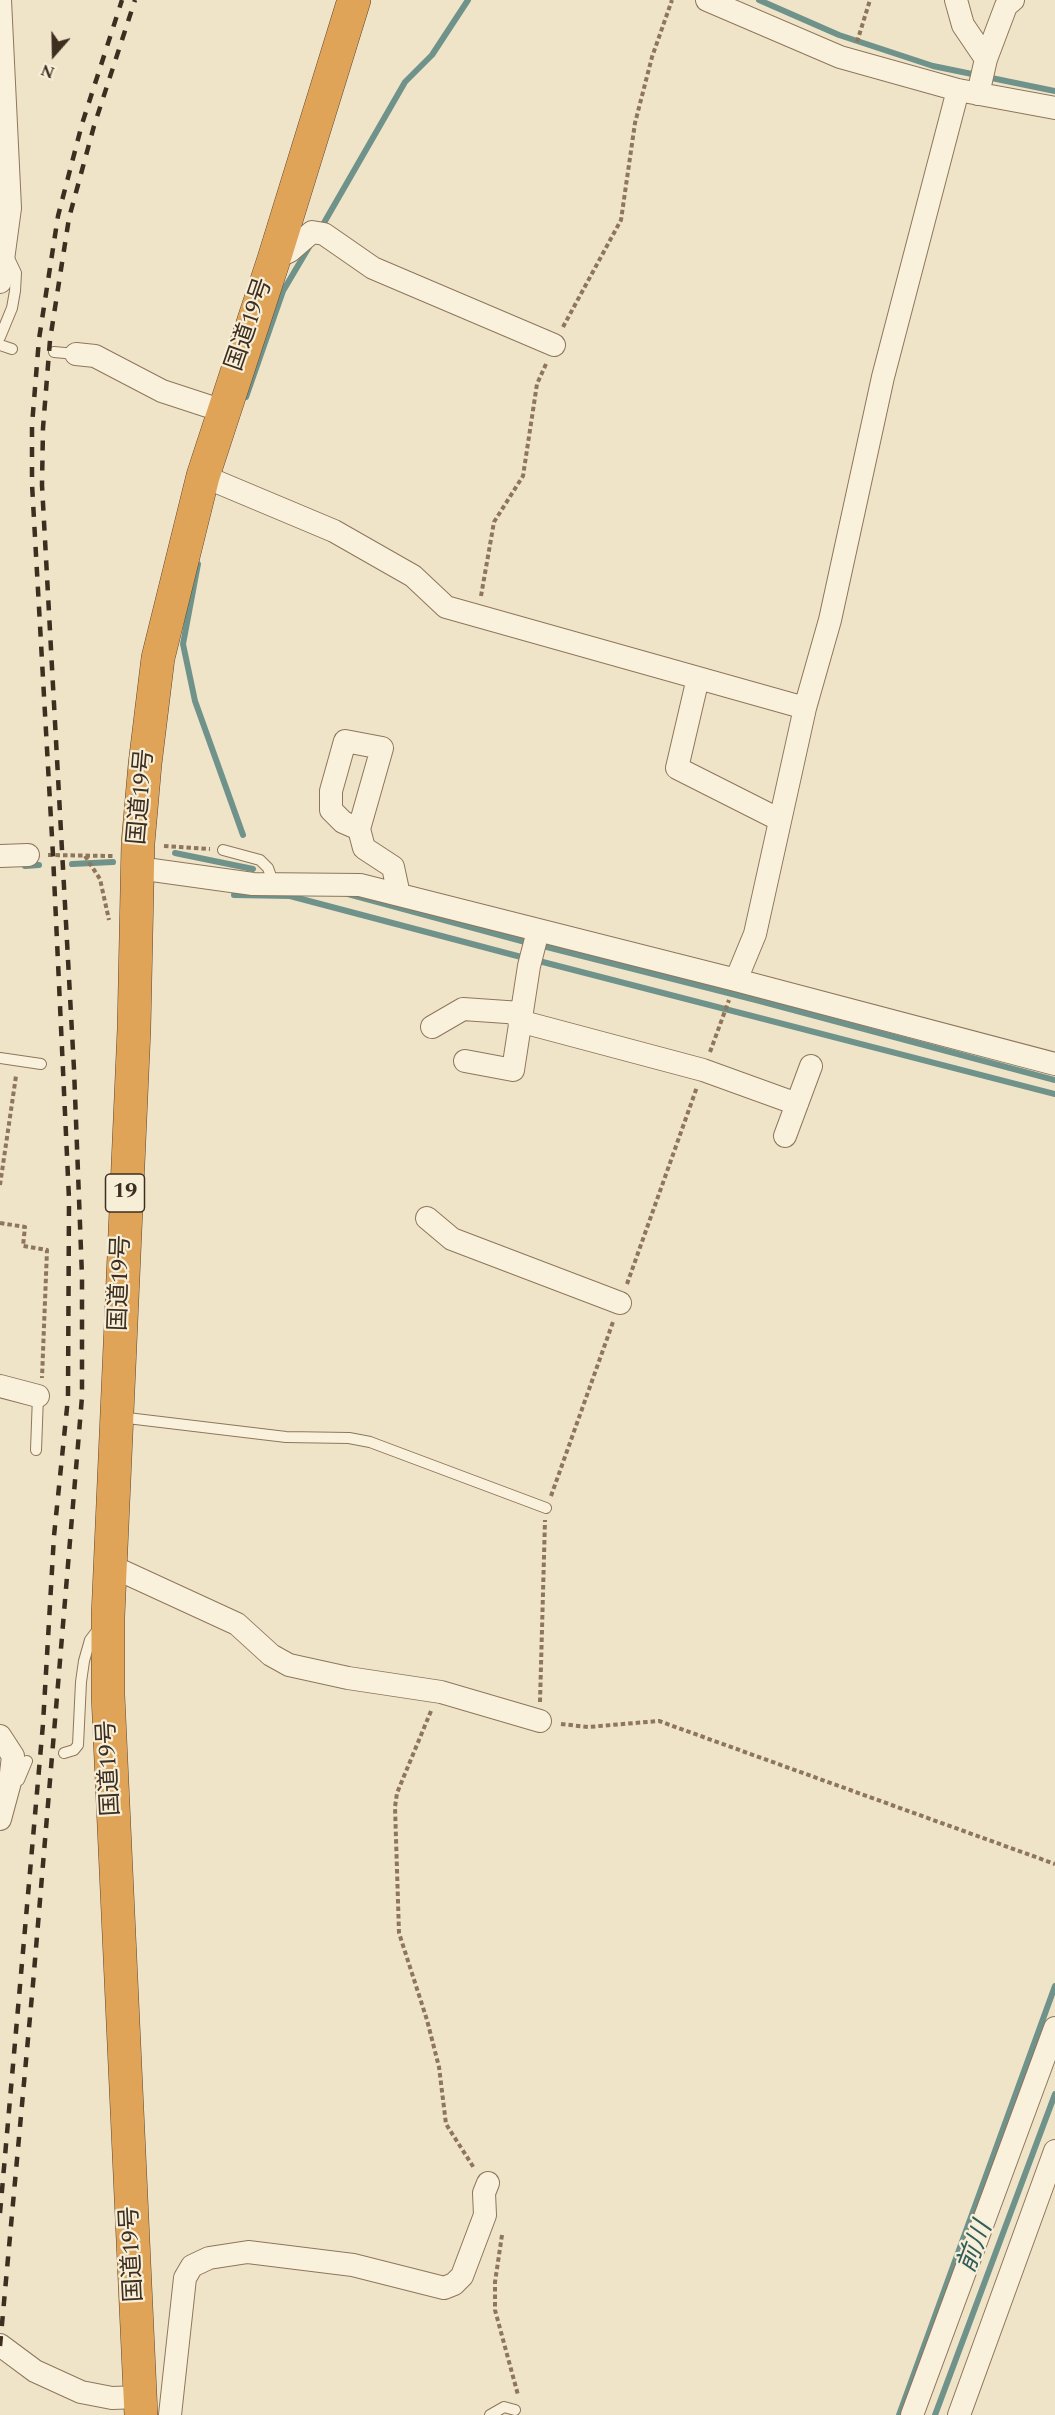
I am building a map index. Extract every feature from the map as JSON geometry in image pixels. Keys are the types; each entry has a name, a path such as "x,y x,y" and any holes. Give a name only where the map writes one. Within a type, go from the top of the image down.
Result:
{"highway":[{"name":"国道19号","path":"141,2406 108,1707 108,1616 134,1029 139,856 145,764 158,658 203,476 274,259 354,0"}],"street":[{"path":"0,0 10,208 0,282"},
{"path":"707,0 840,57 968,92 1055,108"},
{"path":"956,0 963,25 986,59"},
{"path":"736,980 754,934 805,708 830,620 883,377 968,92 986,59 1006,6 1013,0"},
{"path":"274,259 290,251 312,232 324,234 374,268 554,345"},
{"path":"65,353 95,356 162,391 223,411"},
{"path":"203,476 334,531 412,576 446,607 478,614 805,708"},
{"path":"698,678 677,768 780,820"},
{"path":"359,829 364,848 393,867 399,895"},
{"path":"139,856 240,883 360,885 1055,1064"},
{"path":"465,1061 513,1070 529,966 538,931"},
{"path":"432,1027 463,1009 520,1017 703,1070 797,1104"},
{"path":"785,1136 811,1066"},
{"path":"427,1218 452,1239 620,1303"},
{"path":"0,1386 38,1396"},
{"path":"110,1571 124,1572 237,1624 271,1655 289,1665 348,1678 441,1692 540,1721"},
{"path":"0,1736 13,1755 10,1782 1,1818"},
{"path":"912,2415 1055,2028"},
{"path":"959,2415 1055,2151"},
{"path":"170,2415 184,2278 192,2266 209,2258 248,2252 353,2265 444,2288 454,2284 462,2276 485,2216 484,2193 488,2183"},
{"path":"0,2345 36,2371 81,2392 141,2406"}],"lane":[{"path":"0,337 12,308 15,291 16,273 5,250"},
{"path":"0,345 12,349"},
{"path":"223,850 260,860 268,868 274,885"},
{"path":"0,1058 41,1064"},
{"path":"36,1450 38,1396"},
{"path":"116,1416 286,1437 349,1438 370,1442 546,1508"},
{"path":"64,1752 74,1750 78,1745 84,1661 90,1640 108,1616"},
{"path":"1,1818 11,1809 21,1773 27,1761"},
{"path":"489,2415 504,2407 515,2410"}],"path":[{"path":"478,614 494,522 523,476 537,384 554,345 621,220 635,123 652,57 672,0"},
{"path":"861,30 870,0"},
{"path":"12,852 87,857 223,850"},
{"path":"87,857 100,879 106,897 106,913 111,923"},
{"path":"736,980 546,1508 540,1721 588,1727 659,1721 1055,1864"},
{"path":"0,1185 19,1061"},
{"path":"0,1223 25,1227 23,1246 47,1250 42,1385 38,1396"},
{"path":"441,1692 397,1792 395,1807 399,1933 439,2067 446,2124 478,2173 488,2183"},
{"path":"504,2223 495,2282 495,2310 518,2395 515,2410"}],"waterway":[{"path":"321,228 405,82 432,55 468,0"},
{"path":"759,0 839,35 933,66 1055,91"},
{"path":"246,397 283,291 309,247"},
{"path":"198,564 183,644 195,701 243,835"},
{"path":"175,853 253,869"},
{"path":"72,864 113,862"},
{"path":"25,866 39,865"},
{"path":"348,894 529,943"},
{"path":"234,895 290,896 525,958"},
{"path":"539,945 1055,1080"},
{"path":"535,960 1055,1094"},
{"path":"899,2415 1055,1986"},
{"name":"前川","path":"935,2415 1055,2094"}],"railway":[{"path":"0,2213 43,1724 54,1536 68,1398 69,1199 32,484 32,425 39,339 58,216 82,124 122,0"},
{"path":"0,2346 82,1397 82,1276 74,1069 42,485 43,428 50,340 69,218 94,126 135,0"}]}
